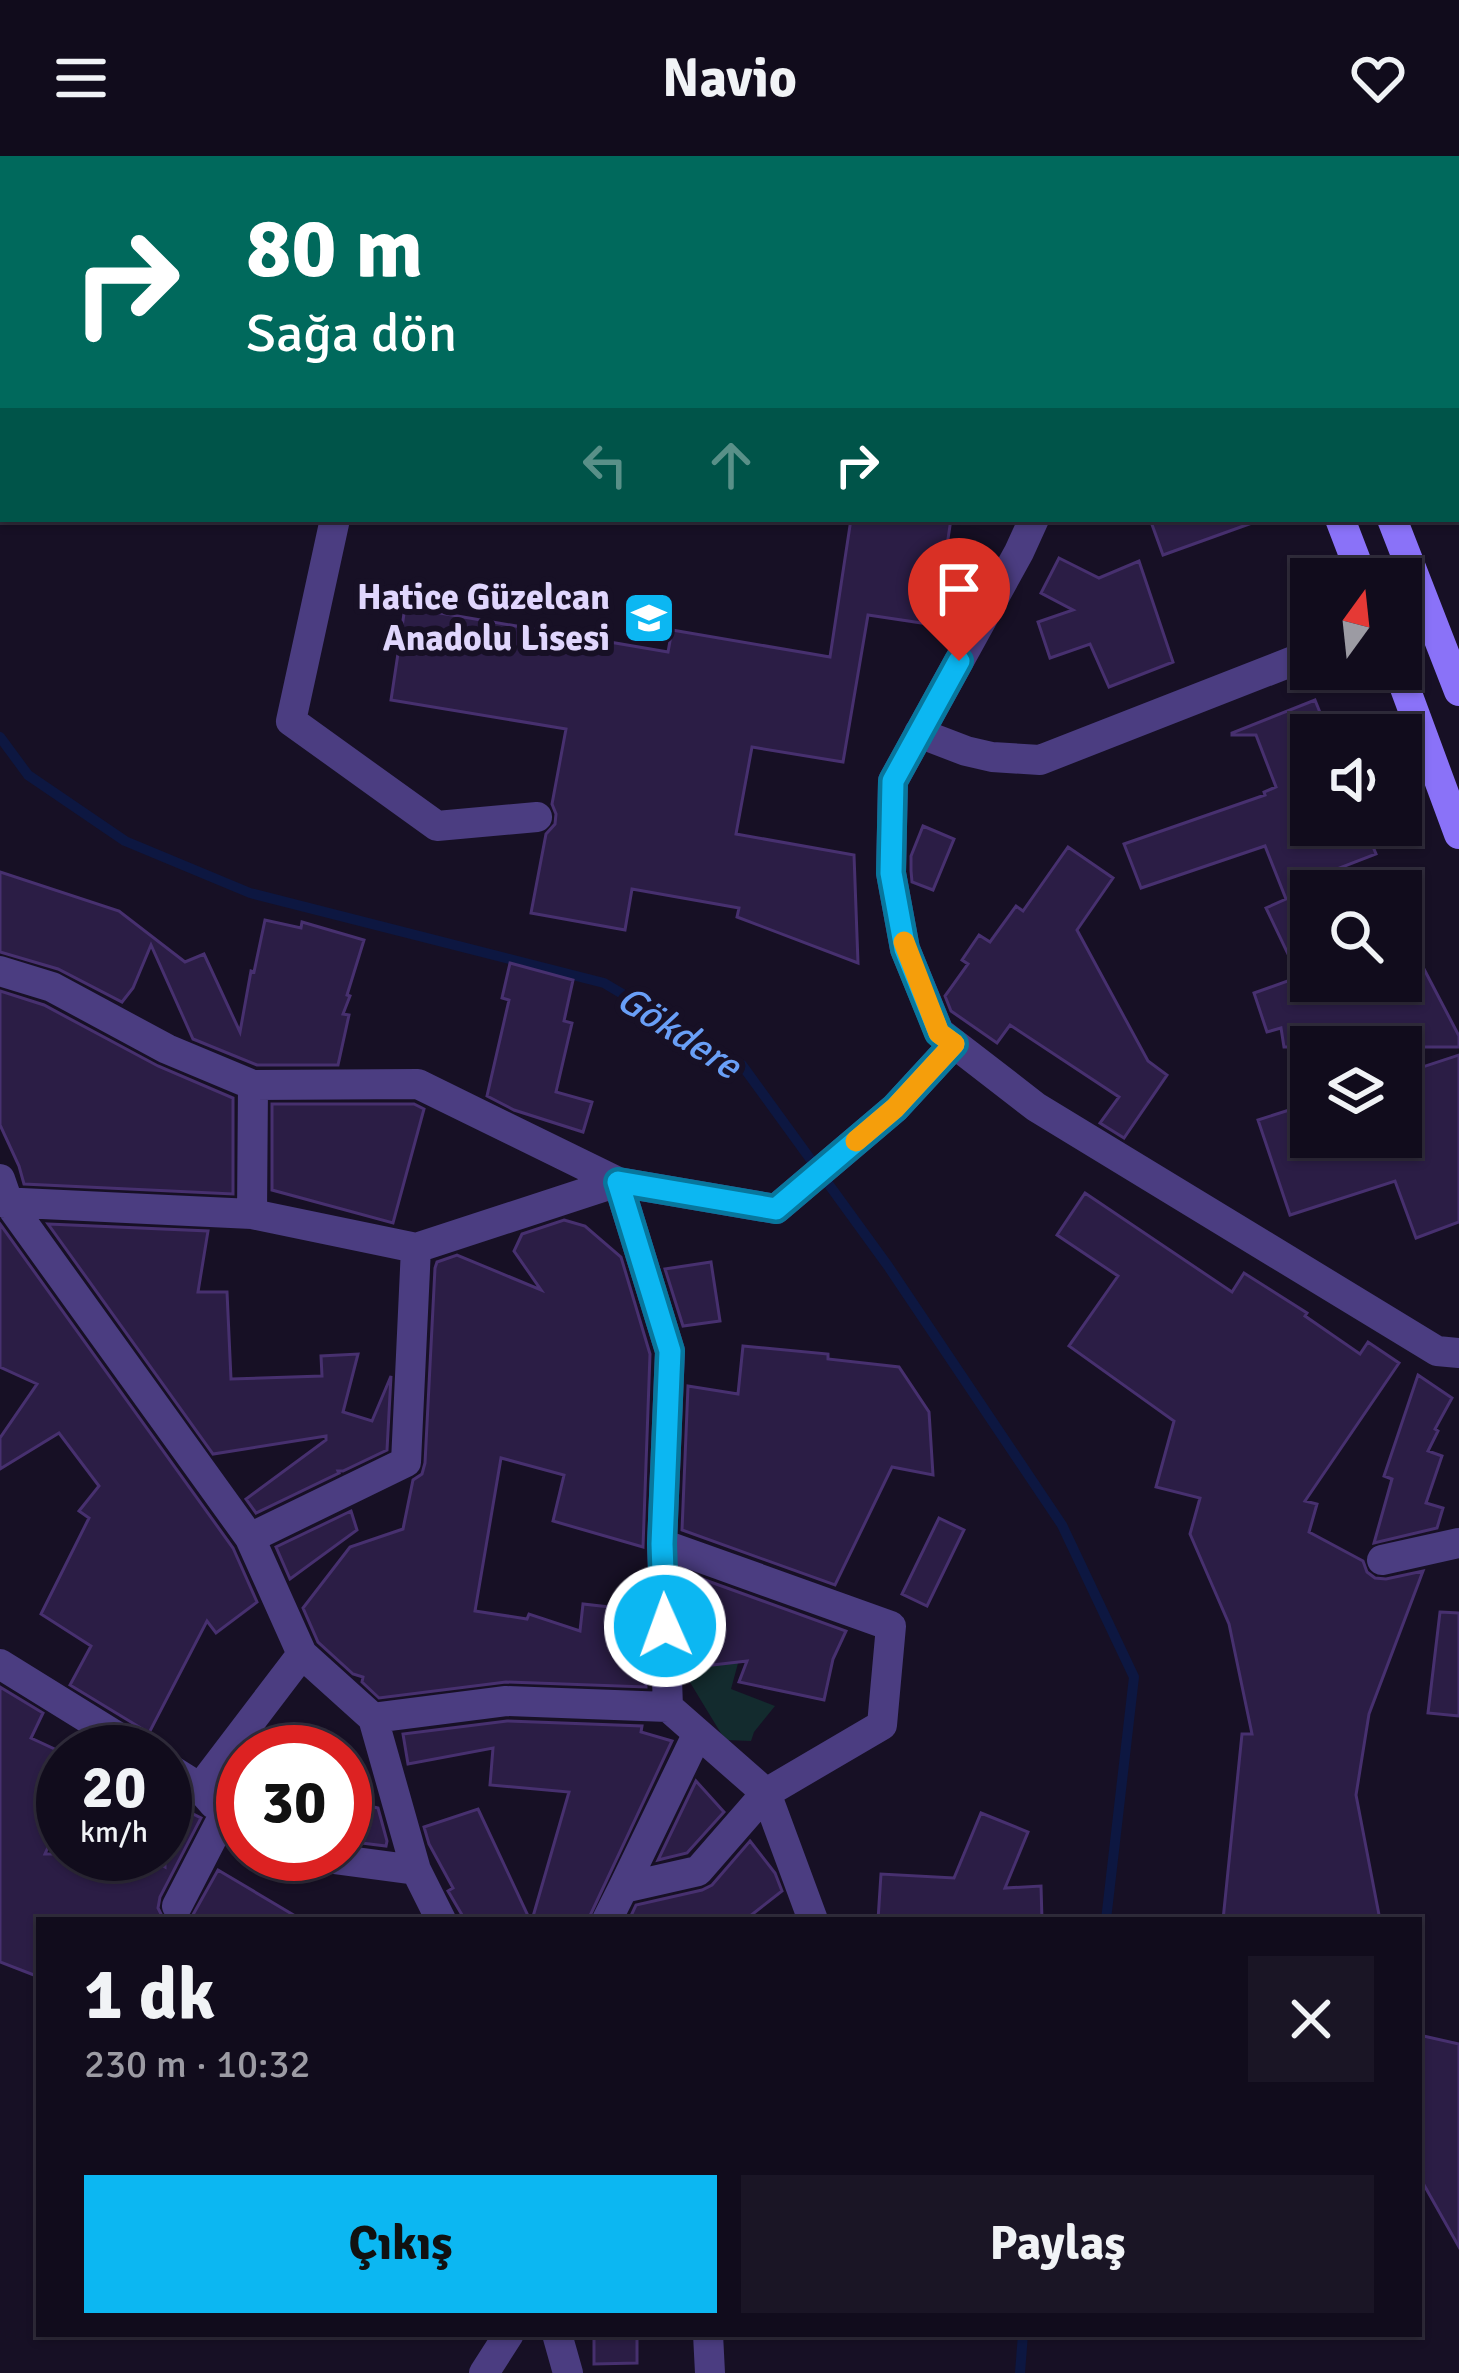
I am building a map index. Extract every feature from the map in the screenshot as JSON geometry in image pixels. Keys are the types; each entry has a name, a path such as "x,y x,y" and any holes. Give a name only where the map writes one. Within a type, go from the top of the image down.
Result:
{"main road":[{"path":"1341,522 1356,558"},
{"path":"1393,522 1459,692"},
{"path":"1406,690 1459,834"}],"street":[{"path":"334,522 291,721 437,826 537,817"},
{"path":"1033,522 893,781 891,873 905,949 939,1033 1036,1107 1452,1357"},
{"path":"919,733 967,752 1040,760 1290,662"},
{"path":"0,971 52,987 167,1049 253,1085 418,1084 618,1182 776,1209 895,1108 954,1044"},
{"path":"252,1214 253,1085"},
{"path":"3,1194 252,1214 416,1248 618,1182"},
{"path":"618,1182 670,1351 662,1544 668,1708"},
{"path":"3,1194 250,1538 302,1654 374,1718 416,1870 440,1917"},
{"path":"250,1538 406,1462 416,1248"},
{"path":"1382,1560 1459,1543"},
{"path":"623,1888 698,1871 766,1793 882,1725 891,1627 662,1544"},
{"path":"200,1788 302,1654"},
{"path":"0,1664 98,1725"},
{"path":"374,1718 506,1701 668,1708 766,1793 812,1917"},
{"path":"608,1917 697,1736"},
{"path":"192,1783 216,1803"},
{"path":"177,1906 216,1846"},
{"path":"372,1864 416,1870"},
{"path":"484,2373 507,2337"},
{"path":"558,2337 568,2373"},
{"path":"708,2337 710,2373"}],"green space":[{"path":"710,1624 746,1634 731,1689 775,1706 751,1741 725,1740 688,1679 699,1671"}],"building":[{"path":"851,522 951,522 935,625 868,615 843,762 752,747 736,834 854,855 858,963 737,917 739,908 632,889 625,930 531,913 546,834 555,824 552,804 566,729 391,700 405,607 668,652 672,630 830,657"},
{"path":"1151,522 1252,522 1252,523 1163,555"},
{"path":"1059,558 1099,578 1139,561 1173,662 1109,687 1090,644 1050,658 1038,622 1073,610 1041,593"},
{"path":"1315,700 1321,714 1290,714 1290,846 1373,846 1376,854 1334,870 1290,870 1290,958 1266,908 1286,899 1265,846 1141,888 1124,844 1265,795 1276,787 1256,735 1232,733"},
{"path":"923,826 954,839 933,890 912,882 911,856"},
{"path":"1068,847 1113,878 1077,930 1148,1061 1167,1075 1124,1138 1100,1123 1119,1097 1010,1025 997,1043 951,1011 945,996 968,964 962,960 979,935 990,942 1016,906 1023,911"},
{"path":"0,872 119,911 185,962 204,954 240,1032 265,920 301,928 302,922 364,940 343,1014 349,1015 338,1065 257,1065 193,1039 151,945 122,1002 58,969 0,952"},
{"path":"510,963 573,980 564,1021 572,1023 556,1092 592,1102 583,1132 514,1110 487,1096 509,1000 502,998"},
{"path":"1422,965 1459,1036 1459,1047 1422,1047 1422,1026 1290,1026 1290,1047 1284,1047 1281,1028 1267,1032 1254,993 1290,980 1290,1002 1422,1002"},
{"path":"0,991 44,1005 158,1066 233,1098 233,1194 24,1184 0,1125"},
{"path":"1459,1055 1459,1222 1416,1238 1395,1181 1290,1215 1258,1120 1290,1110 1290,1158 1422,1158 1422,1067"},
{"path":"272,1104 414,1104 424,1109 393,1223 272,1190"},
{"path":"1085,1193 1232,1292 1244,1273 1360,1354 1368,1342 1399,1363 1305,1501 1317,1504 1309,1532 1363,1561 1375,1578 1423,1571 1369,1714 1356,1795 1379,1917 1223,1917 1242,1734 1252,1734 1229,1624 1190,1534 1200,1498 1156,1487 1174,1421 1069,1346 1118,1276 1057,1235"},
{"path":"564,1220 585,1226 621,1257 650,1354 643,1547 553,1521 564,1475 501,1458 475,1611 527,1619 529,1614 580,1631 583,1604 645,1611 646,1687 506,1682 379,1698 362,1682 363,1677 353,1674 318,1642 303,1608 350,1547 403,1529 413,1480 422,1474 425,1463 437,1262 457,1255 541,1290 514,1251 522,1234"},
{"path":"0,1224 233,1548 257,1602 216,1633 207,1621 153,1725 136,1725 70,1685 91,1646 41,1614 89,1518 79,1511 99,1486 59,1433 0,1469 0,1438 37,1384 0,1367"},
{"path":"48,1224 208,1231 198,1292 227,1292 231,1379 322,1376 321,1356 358,1354 343,1412 372,1421 391,1376 387,1450 256,1513 246,1499 326,1436 213,1454"},
{"path":"711,1262 720,1321 683,1326 665,1269"},
{"path":"743,1346 899,1367 929,1412 933,1475 892,1467 835,1585 682,1530 688,1386 738,1394"},
{"path":"1418,1375 1452,1398 1428,1451 1442,1456 1426,1503 1443,1508 1437,1528 1374,1543 1392,1479 1384,1476"},
{"path":"351,1511 357,1530 290,1579 276,1547"},
{"path":"939,1518 964,1530 927,1606 902,1594"},
{"path":"683,1572 846,1631 833,1659 824,1700 739,1682 747,1661 686,1668"},
{"path":"1440,1612 1459,1613 1459,1716 1428,1713"},
{"path":"0,1687 43,1713 31,1738 36,1740 36,1881 168,1881 158,1908 162,1917 36,1917 36,1976 0,1962"},
{"path":"507,1721 642,1726 641,1732 672,1741 589,1917 533,1917 569,1792 490,1785 493,1748 408,1764 403,1734"},
{"path":"696,1781 724,1812 687,1853 658,1860"},
{"path":"372,1807 378,1808 386,1846 372,1844"},
{"path":"478,1809 529,1917 463,1917 424,1827"},
{"path":"981,1813 1028,1832 1005,1888 1041,1886 1042,1917 878,1917 881,1874 954,1878"},
{"path":"192,1814 201,1818 192,1835"},
{"path":"750,1841 775,1873 782,1891 749,1917 630,1917 636,1905 712,1885"},
{"path":"216,1874 216,1881 236,1881 297,1917 192,1917"},
{"path":"1422,2036 1459,2044 1459,2247 1422,2181"},
{"path":"594,2337 637,2337 637,2363 594,2364"}],"waterway":[{"name":"Gökdere","path":"0,737 28,775 125,841 250,893 604,983 742,1065 888,1266 1062,1525 1134,1677 1106,1917"},
{"name":"Gökdere","path":"1020,2373 1023,2337"}],"slow traffic":[{"path":"856,1141 895,1108 954,1044 939,1033 904,942"}],"place":[{"name":"Hatice Güzelcan Anadolu Lisesi","path":"649,618"}],"route":[{"path":"665,1626 662,1544 670,1351 618,1182 776,1209 895,1108 954,1044 939,1033 905,949 891,873 893,781 959,661"}]}
